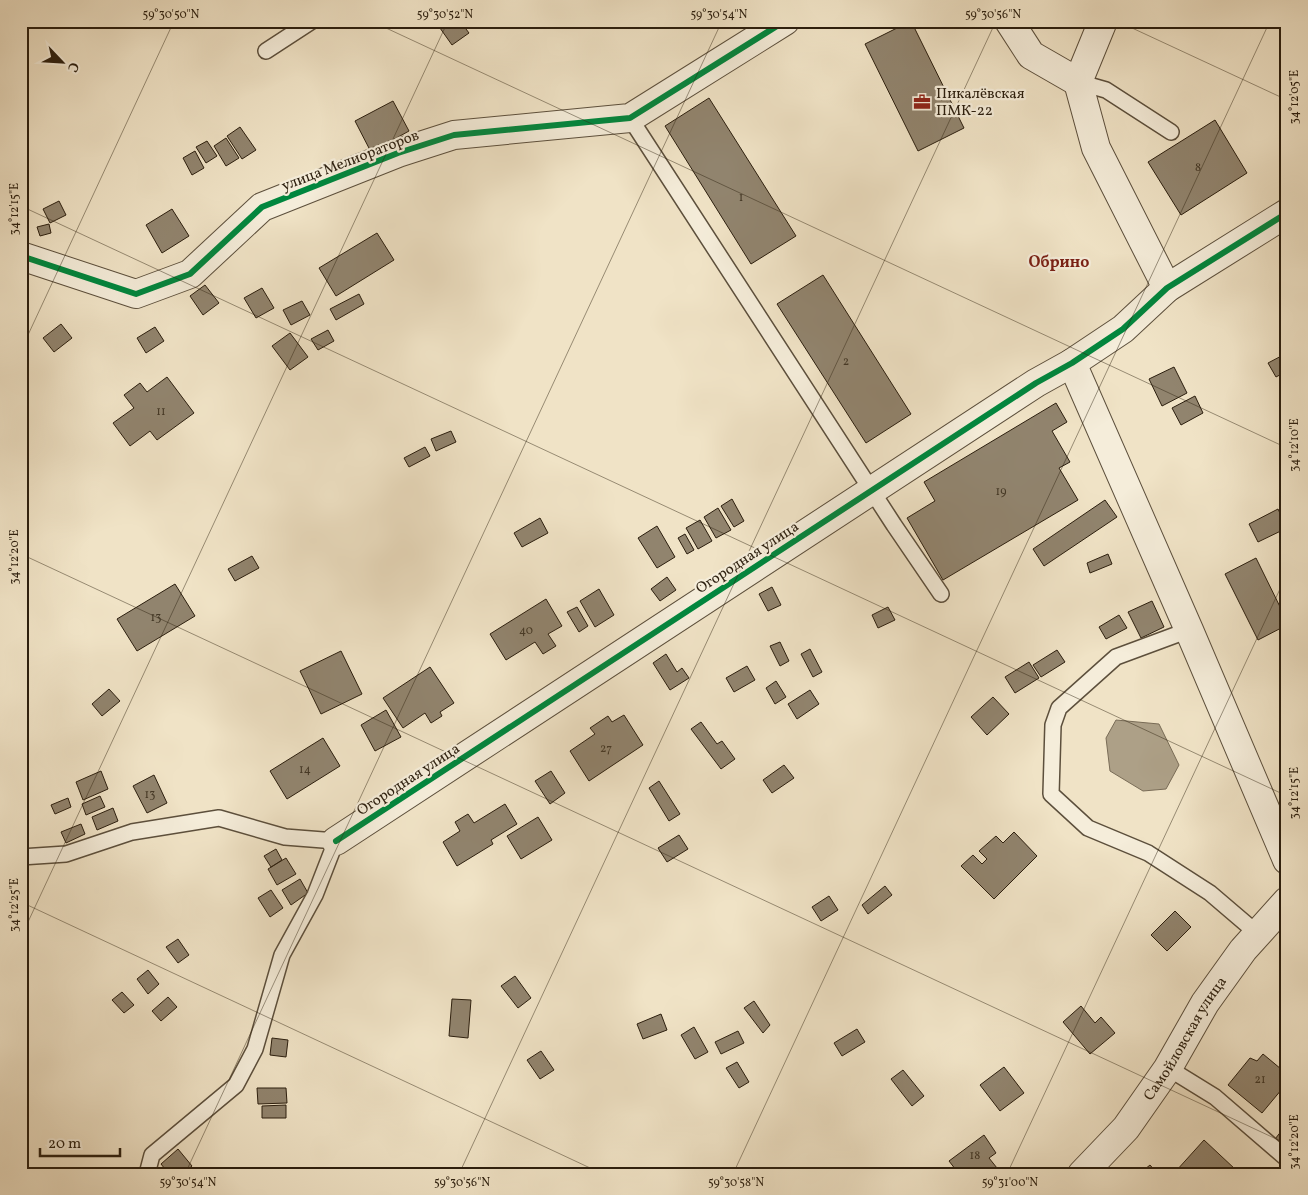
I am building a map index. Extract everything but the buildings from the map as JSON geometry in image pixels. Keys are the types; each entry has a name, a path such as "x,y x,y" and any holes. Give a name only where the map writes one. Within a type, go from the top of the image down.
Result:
{"street":[{"name":"улица Мелиораторов","path":"21,256 136,294 190,274 262,207 398,153 454,135 630,118 785,21"},
{"path":"1009,21 1031,55 1078,82"},
{"path":"1103,21 1078,82 1096,148 1167,288"},
{"name":"Огородная улица","path":"336,841 1036,384 1072,363 1123,329 1167,288 1287,213"},
{"path":"1072,363 1287,860"},
{"name":"Самойловская улица","path":"1082,1174 1126,1128 1168,1068 1205,1003 1243,950 1287,901"}],"lane":[{"path":"266,51 312,21"},
{"path":"1078,82 1106,90 1171,132"},
{"path":"630,118 894,525 941,594"},
{"path":"1189,630 1116,657 1059,708 1053,725 1052,794 1088,828 1148,853 1210,893 1258,934"},
{"path":"21,857 66,854 132,832 219,818 285,837 336,841 315,895 282,955 255,1048 236,1086 152,1155 147,1174"},
{"path":"1168,1068 1215,1097 1287,1159"}],"shaded area":[{"path":"1116,720 1159,724 1179,765 1166,789 1143,791 1110,771 1106,738"}],"cycle path":[{"path":"21,256 136,294 190,274 262,207 398,153 454,135 630,118 785,21"},
{"path":"336,841 1036,383 1072,363 1123,329 1167,288 1287,213"}],"place":[{"name":"Пикалёвская ПМК-22","path":"922,102"}],"district":[{"name":"Обрино","path":"1059,261"}]}
